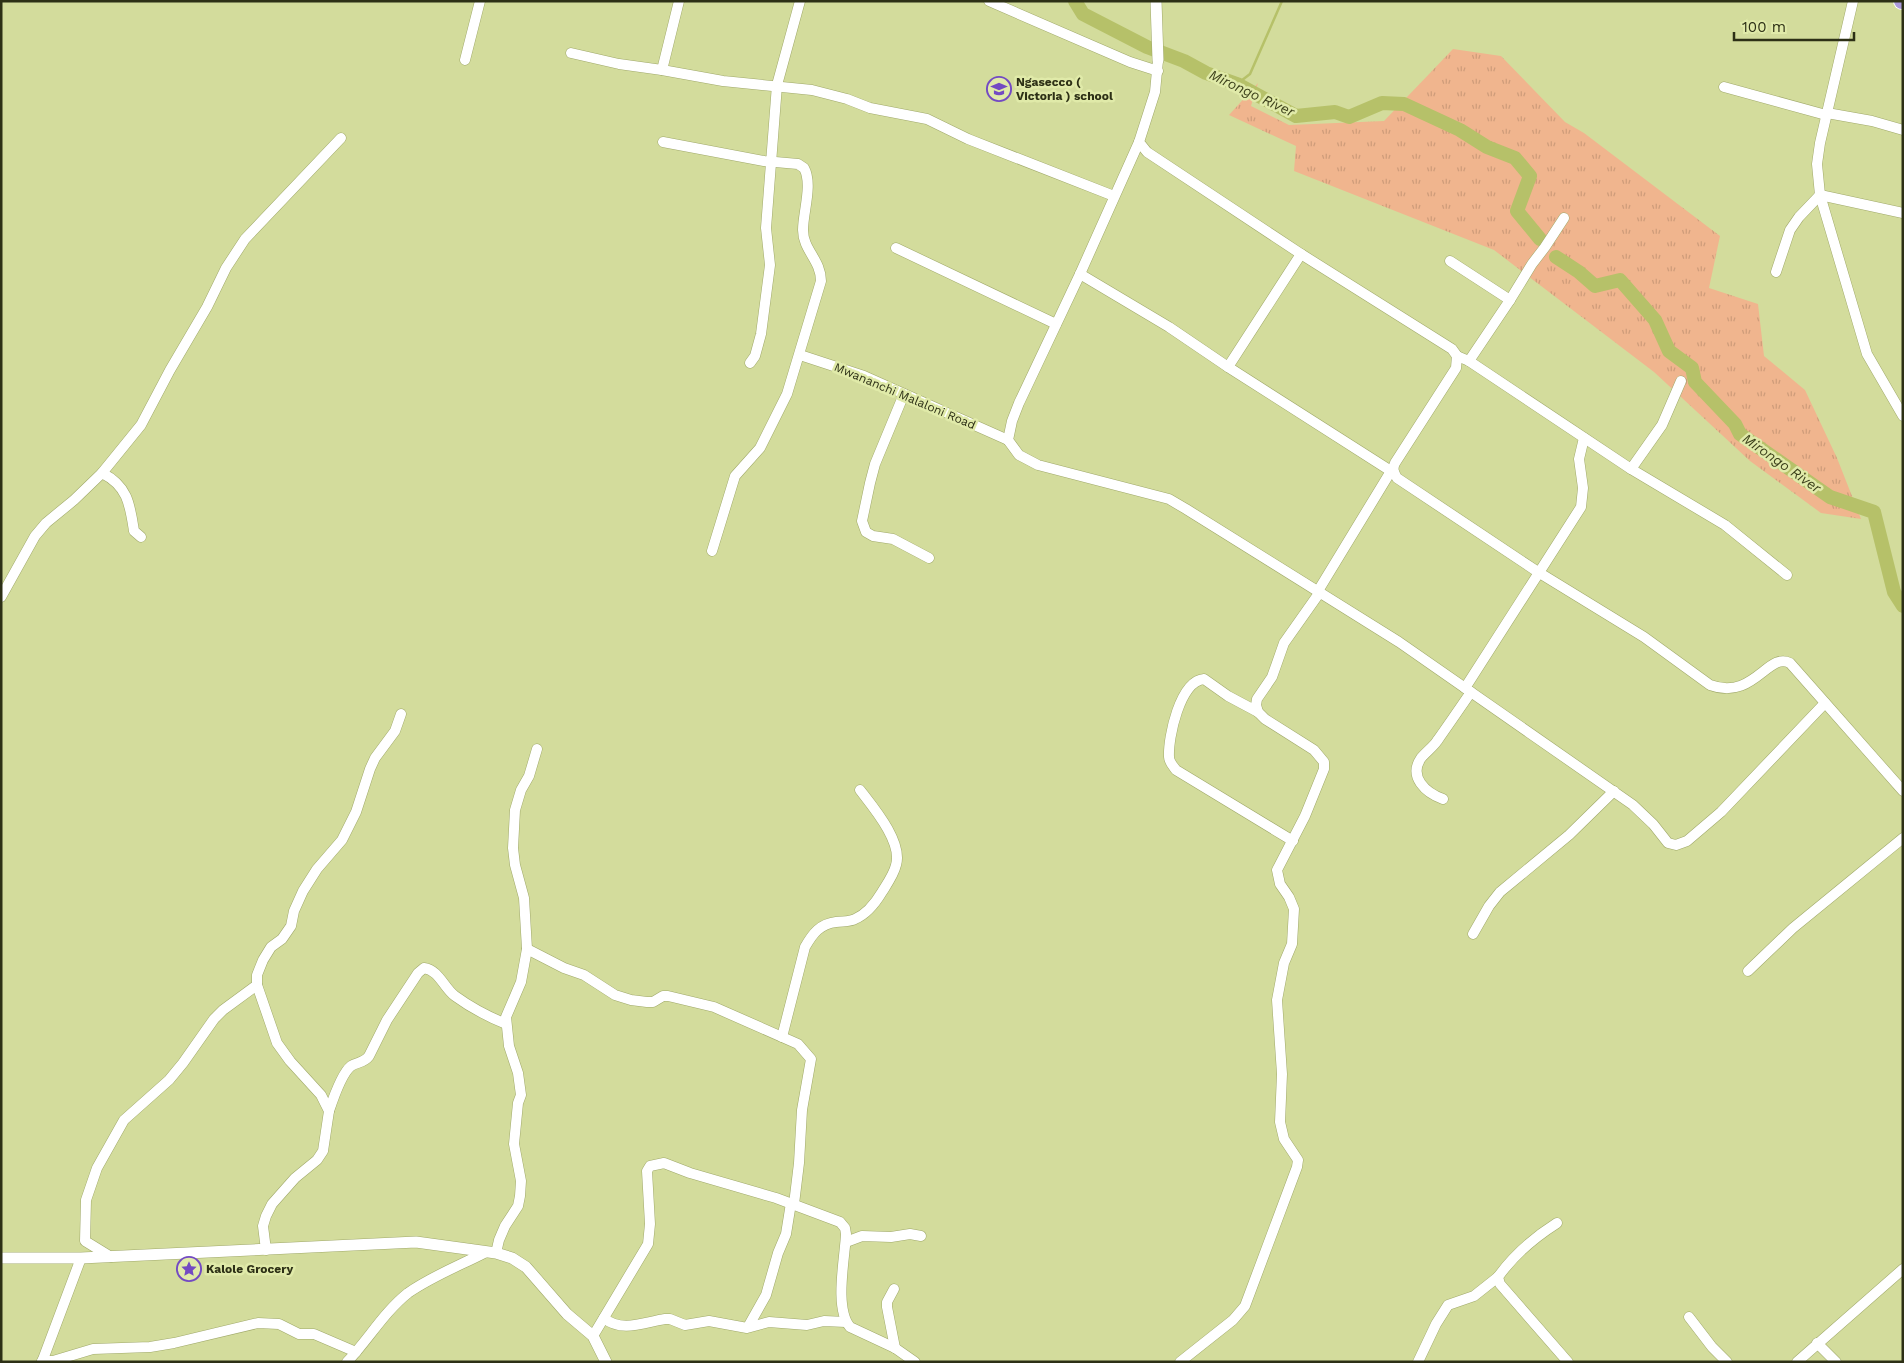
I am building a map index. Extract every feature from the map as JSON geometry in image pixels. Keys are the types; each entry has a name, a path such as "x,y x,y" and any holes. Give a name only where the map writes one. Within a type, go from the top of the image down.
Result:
{"street":[{"path":"465,60 480,1"},
{"path":"662,70 679,1"},
{"path":"750,363 755,356 761,334 770,265 766,228 777,85 800,1"},
{"path":"989,1 1130,62 1158,66"},
{"path":"1156,1 1158,38 1156,92 1139,142 1080,274 1018,403 1008,440 1019,455 1038,465 1169,499 1319,591 1468,690 1633,805 1668,843 1682,844 1721,812 1825,703"},
{"path":"1852,1 1826,114 1817,164 1820,195 1867,354 1903,416"},
{"path":"571,53 619,64 723,81 777,85 822,92 870,108 927,119 968,139 1114,196"},
{"path":"1724,87 1826,114 1872,121 1903,130"},
{"path":"1,597 35,536 46,523 102,473 141,425 170,370 207,308 226,268 245,240 341,138"},
{"path":"662,142 709,152 771,162 798,164 804,168 808,179 803,229 804,238 821,272 822,281 787,394 760,448 735,476 712,551"},
{"path":"1139,142 1147,152 1301,254 1452,349 1457,356 1469,360 1584,438 1725,525 1787,575"},
{"path":"1820,195 1903,213"},
{"path":"1776,272 1790,230 1798,217 1820,195"},
{"path":"1469,360 1564,218"},
{"path":"896,248 1056,324"},
{"path":"1228,367 1301,254"},
{"path":"1450,261 1510,300"},
{"path":"1080,274 1169,327 1392,472 1404,484 1538,572 1644,637 1710,685 1721,689 1744,686 1756,679 1774,663 1786,661 1800,672 1903,792"},
{"name":"Mwananchi Malaloni Road","path":"800,355 864,376 1008,440"},
{"path":"1258,712 1257,699 1272,677 1284,644 1319,591 1392,472 1395,463 1456,368 1457,356"},
{"path":"1631,468 1662,425 1681,381"},
{"path":"904,394 876,464 862,522 866,532 873,536 893,540 929,558"},
{"path":"1443,799 1430,794 1423,787 1417,773 1418,766 1421,759 1435,744 1538,572 1581,507 1583,488 1579,459 1584,438"},
{"path":"102,473 110,477 124,490 134,531 141,536"},
{"path":"1180,1362 1232,1320 1244,1306 1295,1174 1298,1160 1284,1139 1280,1122 1282,1074 1277,1000 1284,963 1292,944 1294,909 1289,897 1280,884 1277,870 1293,841 1324,769 1324,762 1314,750 1265,719 1258,712 1228,696 1204,680 1196,681 1191,685 1178,709 1169,757 1176,770 1293,841"},
{"path":"329,1110 321,1095 290,1061 277,1043 256,985 257,975 262,960 271,947 282,939 291,926 294,911 303,891 317,869 342,840 356,812 375,758 395,731 401,714"},
{"path":"347,1362 384,1316 408,1293 440,1275 491,1253 518,1206 521,1182 514,1144 518,1103 521,1095 518,1074 509,1046 506,1017 521,982 527,949 524,898 515,865 513,826 517,800 530,776 536,749"},
{"path":"782,1037 805,947 810,937 827,924 856,919 863,914 875,903 896,864 896,850 889,830 860,790"},
{"path":"1473,934 1489,906 1500,892 1569,835 1614,791"},
{"path":"1748,970 1793,928 1903,838"},
{"path":"527,949 564,968 584,975 616,995 631,1000 653,1002 663,996 668,996 714,1008 798,1044 811,1060 802,1110 799,1163 786,1234 775,1262 766,1295 748,1327"},
{"path":"266,1250 263,1226 272,1204 295,1178 318,1160 323,1151 329,1110 334,1096 351,1066 366,1060 369,1056 386,1020 418,973 424,968 431,970 457,998 506,1024"},
{"path":"111,1257 85,1241 86,1200 107,1150 124,1120 168,1080 214,1019 256,985"},
{"path":"594,1336 648,1244 650,1224 647,1171 650,1166 664,1163 690,1173 792,1204 840,1222 845,1228 846,1242 842,1293 846,1322 850,1327 895,1348 915,1362"},
{"path":"1418,1362 1436,1324 1448,1306 1474,1296 1498,1277 1537,1235 1557,1223"},
{"path":"846,1242 862,1236 892,1237 910,1234 921,1236"},
{"path":"1,1258 111,1257 416,1242 491,1253 512,1258 526,1267 567,1314 594,1336 606,1362"},
{"path":"81,1258 42,1361 53,1361 93,1349 150,1347 203,1337 235,1328 269,1323 279,1324 299,1334 314,1334 356,1352"},
{"path":"1797,1362 1903,1269"},
{"path":"1498,1277 1500,1284 1568,1362"},
{"path":"894,1290 886,1307 895,1348"},
{"path":"1689,1317 1712,1347 1727,1362"},
{"path":"604,1318 610,1323 622,1326 665,1319 685,1325 709,1321 748,1327 769,1322 806,1325 824,1321 846,1322"},
{"path":"1817,1343 1836,1362"}],"green space":[{"path":"1453,49 1501,56 1565,122 1584,133 1720,236 1709,288 1758,304 1764,356 1805,390 1837,458 1861,519 1821,513 1750,461 1654,372 1494,250 1294,171 1296,146 1229,115 1258,83 1251,106 1289,125 1384,121"}],"waterway":[{"name":"Mirongo River","path":"1075,1 1083,14 1147,47 1184,61 1206,73 1237,84 1296,116 1335,112 1349,117 1382,103 1404,104 1460,130 1487,147 1515,158 1530,176 1517,211 1540,239"},
{"path":"1237,84 1250,74 1282,1"},
{"name":"Mirongo River","path":"1556,257 1579,272 1595,286 1620,280 1655,320 1669,351 1692,368 1695,382 1735,424 1740,434 1830,497 1874,512 1894,592 1903,606"}],"place":[{"name":"Ngasecco ( Victoria ) school","path":"999,89"},
{"name":"Kalole Grocery","path":"189,1269"}]}
